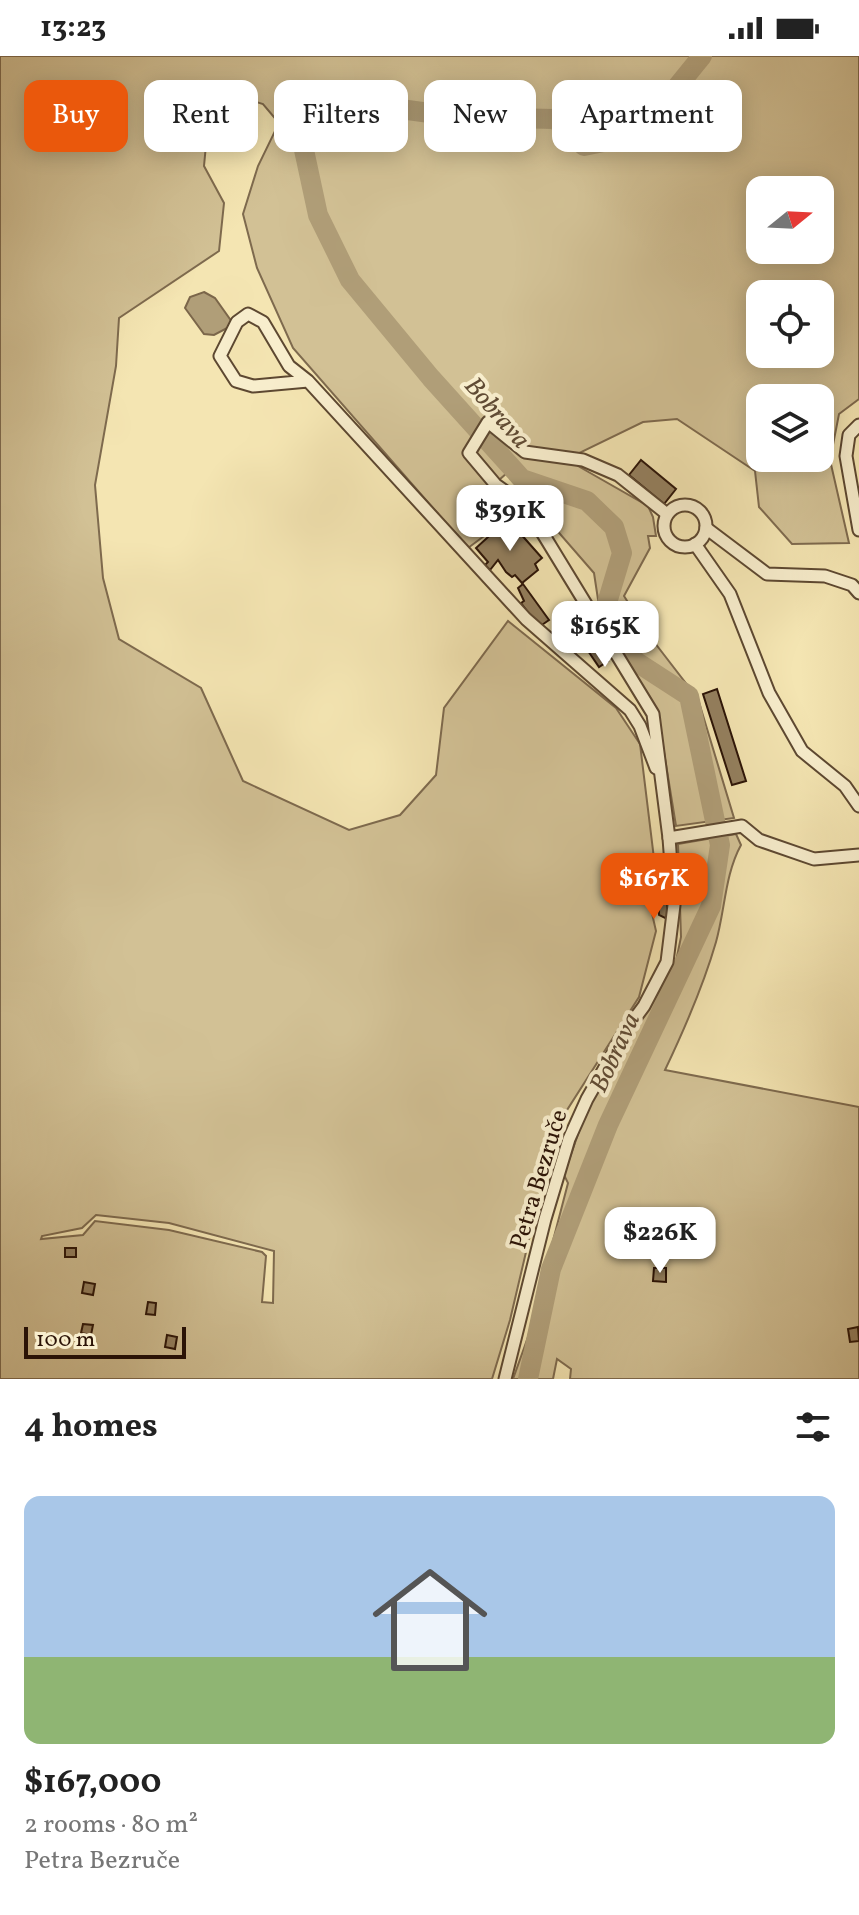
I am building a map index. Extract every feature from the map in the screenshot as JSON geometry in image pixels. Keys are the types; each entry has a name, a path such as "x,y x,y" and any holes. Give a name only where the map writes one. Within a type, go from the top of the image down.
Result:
{"street":[{"path":"308,381 253,386 236,381 220,356 237,322 248,314 263,322 289,366 308,381 526,619 630,710 640,726 662,784"},
{"path":"662,784 653,714 526,506 496,485 469,453 488,422 525,452 583,460 618,475 667,514"},
{"path":"859,425 849,435 846,456 859,530"},
{"path":"679,506 691,506 702,514 706,528 704,535 695,544 681,546 670,540 664,527 667,514 679,506"},
{"path":"706,528 767,574 825,576 852,585 859,593"},
{"path":"695,544 730,594 769,693 802,751 845,786 859,806"},
{"name":"Petra Bezruče","path":"505,1379 545,1219 569,1139 587,1099 667,962 674,905 662,784"},
{"path":"669,838 742,826 759,840 814,859 859,855"}],"shaded area":[{"path":"0,56 859,56 859,399 839,414 834,440 834,384 746,384 746,465 677,419 643,422 577,454 578,466 648,506 653,517 656,536 648,536 650,548 624,596 648,634 698,699 734,818 676,826 657,709 623,658 599,606 594,573 507,473 491,487 515,513 468,548 293,348 257,268 243,214 258,166 274,133 274,152 408,152 408,80 274,80 274,117 258,102 258,80 144,80 144,152 205,152 204,166 224,203 219,251 119,318 116,366 95,485 103,578 119,639 201,688 243,781 349,830 400,815 436,775 444,708 508,621 616,708 640,744 656,875 648,896 656,931 639,997 555,1129 510,1320 492,1379 0,1379","holes":["96,1215 169,1223 274,1251 273,1303 262,1302 266,1256 262,1252 169,1230 95,1221 83,1235 41,1239 42,1236 82,1228"]},
{"path":"204,292 215,298 232,322 231,326 214,335 204,334 185,308 190,297"},
{"path":"755,472 833,472 849,543 792,544 759,507"},
{"path":"736,834 741,845 728,880 716,942 693,1007 665,1070 859,1107 859,1379 570,1379 571,1369 557,1359 553,1379 513,1379 528,1337 568,1183 564,1175 589,1102 675,966 681,937 678,844"}],"building":[{"path":"641,460 676,489 664,504 629,475"},
{"path":"511,523 542,558 535,564 538,570 522,583 515,575 512,577 506,572 498,560 490,570 485,565 488,562 476,548 499,527 502,531"},
{"path":"523,584 549,620 539,627 521,603 524,601 518,588"},
{"path":"592,638 608,661 599,667 584,645"},
{"path":"717,689 746,781 732,785 703,694"},
{"path":"659,896 667,896 667,919 659,915"},
{"path":"65,1248 76,1248 76,1257 65,1257"},
{"path":"654,1268 666,1268 666,1282 653,1281"},
{"path":"84,1282 95,1284 93,1295 82,1293"},
{"path":"148,1302 156,1303 155,1315 146,1314"},
{"path":"83,1324 93,1325 91,1335 81,1333"},
{"path":"858,1327 859,1341 850,1342 848,1329"},
{"path":"167,1335 177,1337 175,1349 165,1347"}],"waterway":[{"name":"Bobrava","path":"528,1379 551,1269 608,1125 711,906 720,845 689,696 635,661 607,603 622,553 614,527 587,501 522,479 431,378 350,280 318,215 301,136 326,105 371,105 459,117 555,119 584,146 638,135 702,56"}]}
